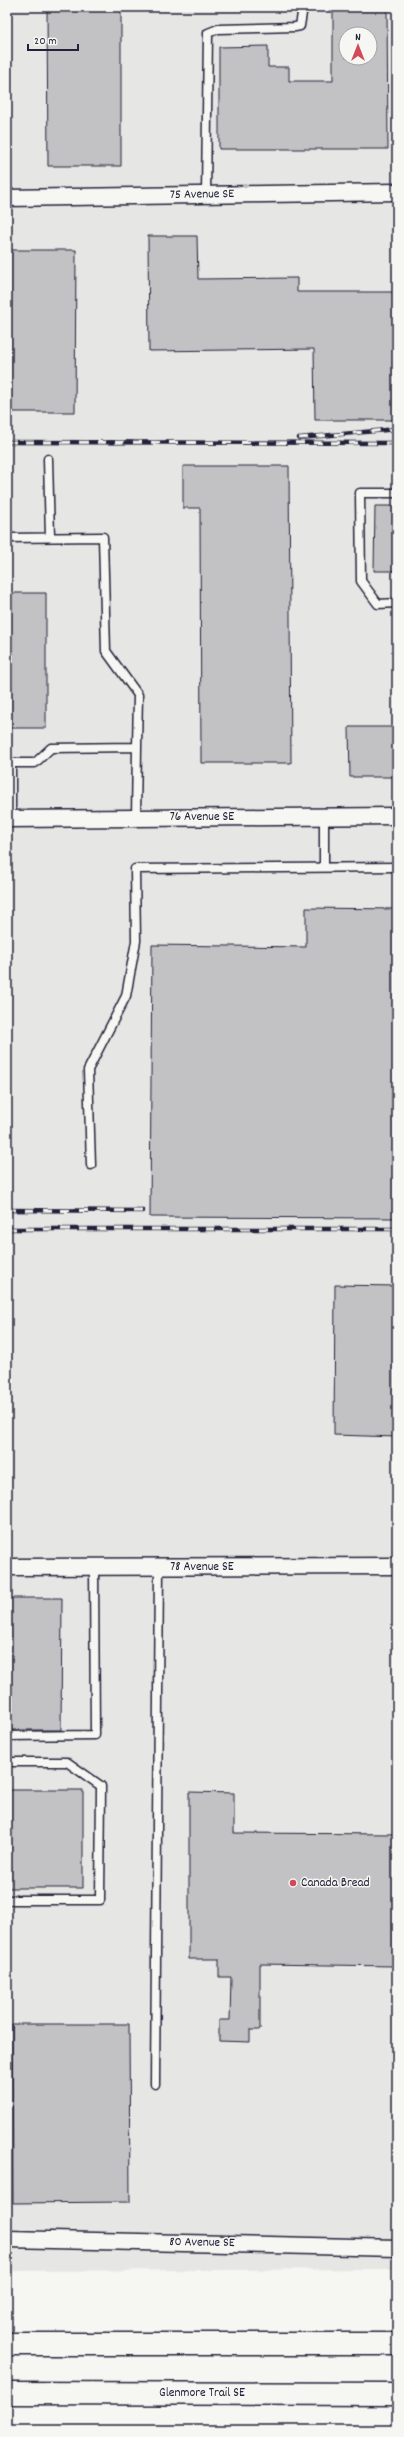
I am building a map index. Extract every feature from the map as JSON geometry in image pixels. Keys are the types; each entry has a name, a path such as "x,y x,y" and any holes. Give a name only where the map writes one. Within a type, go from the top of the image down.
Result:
{"main road":[{"path":"7,2344 397,2344"},
{"name":"Glenmore Trail SE","path":"7,2393 397,2394"}],"street":[{"name":"75 Avenue SE","path":"7,198 397,192"},
{"name":"76 Avenue SE","path":"9,819 397,816"},
{"name":"78 Avenue SE","path":"7,1567 397,1566"},
{"name":"80 Avenue SE","path":"7,2239 397,2248"}],"lane":[{"path":"206,195 208,33 218,29 300,26 303,7"},
{"path":"48,460 50,537"},
{"path":"397,493 360,494 361,581 378,604 397,603"},
{"path":"7,538 103,537 106,651 138,695 136,818"},
{"path":"9,819 9,763 35,763 51,748 137,747"},
{"path":"324,817 324,867"},
{"path":"91,1165 88,1070 126,996 136,942 135,869 397,867"},
{"path":"7,1736 95,1735 94,1567"},
{"path":"155,2084 159,1567"},
{"path":"7,1762 67,1762 101,1786 100,1900 7,1900"}],"path":[{"path":"86,2430 122,2428 128,2430"}],"shaded area":[{"path":"7,7 397,7 397,2269 7,2271"}],"building":[{"path":"47,7 121,7 121,166 48,166"},
{"path":"333,7 387,7 388,149 219,149 219,47 268,46 268,67 289,67 289,81 333,81"},
{"path":"148,236 197,236 198,279 297,278 297,292 397,292 397,420 315,420 314,349 149,351"},
{"path":"7,250 76,250 75,412 7,412"},
{"path":"183,466 289,466 291,763 201,763 200,508 183,508"},
{"path":"375,506 397,506 397,571 374,571"},
{"path":"7,593 46,593 46,728 7,728"},
{"path":"349,727 397,727 397,777 350,777"},
{"path":"306,908 397,909 397,1218 150,1217 152,945 306,947"},
{"path":"335,1285 397,1286 397,1437 334,1435"},
{"path":"7,1598 62,1598 61,1730 7,1730"},
{"path":"7,1790 83,1790 83,1888 7,1888"},
{"name":"Canada Bread","path":"189,1792 234,1793 234,1833 397,1834 397,1933 394,1933 394,1966 260,1964 260,2030 250,2030 250,2042 219,2041 219,2020 230,2020 231,1977 219,1977 219,1959 189,1959"},
{"path":"12,2024 129,2024 130,2202 13,2203"}],"railway":[{"path":"299,438 397,429"},
{"path":"7,442 397,443"},
{"path":"7,1210 143,1211"},
{"path":"7,1229 397,1229"}],"place":[{"name":"Canada Bread","path":"293,1883"}]}
